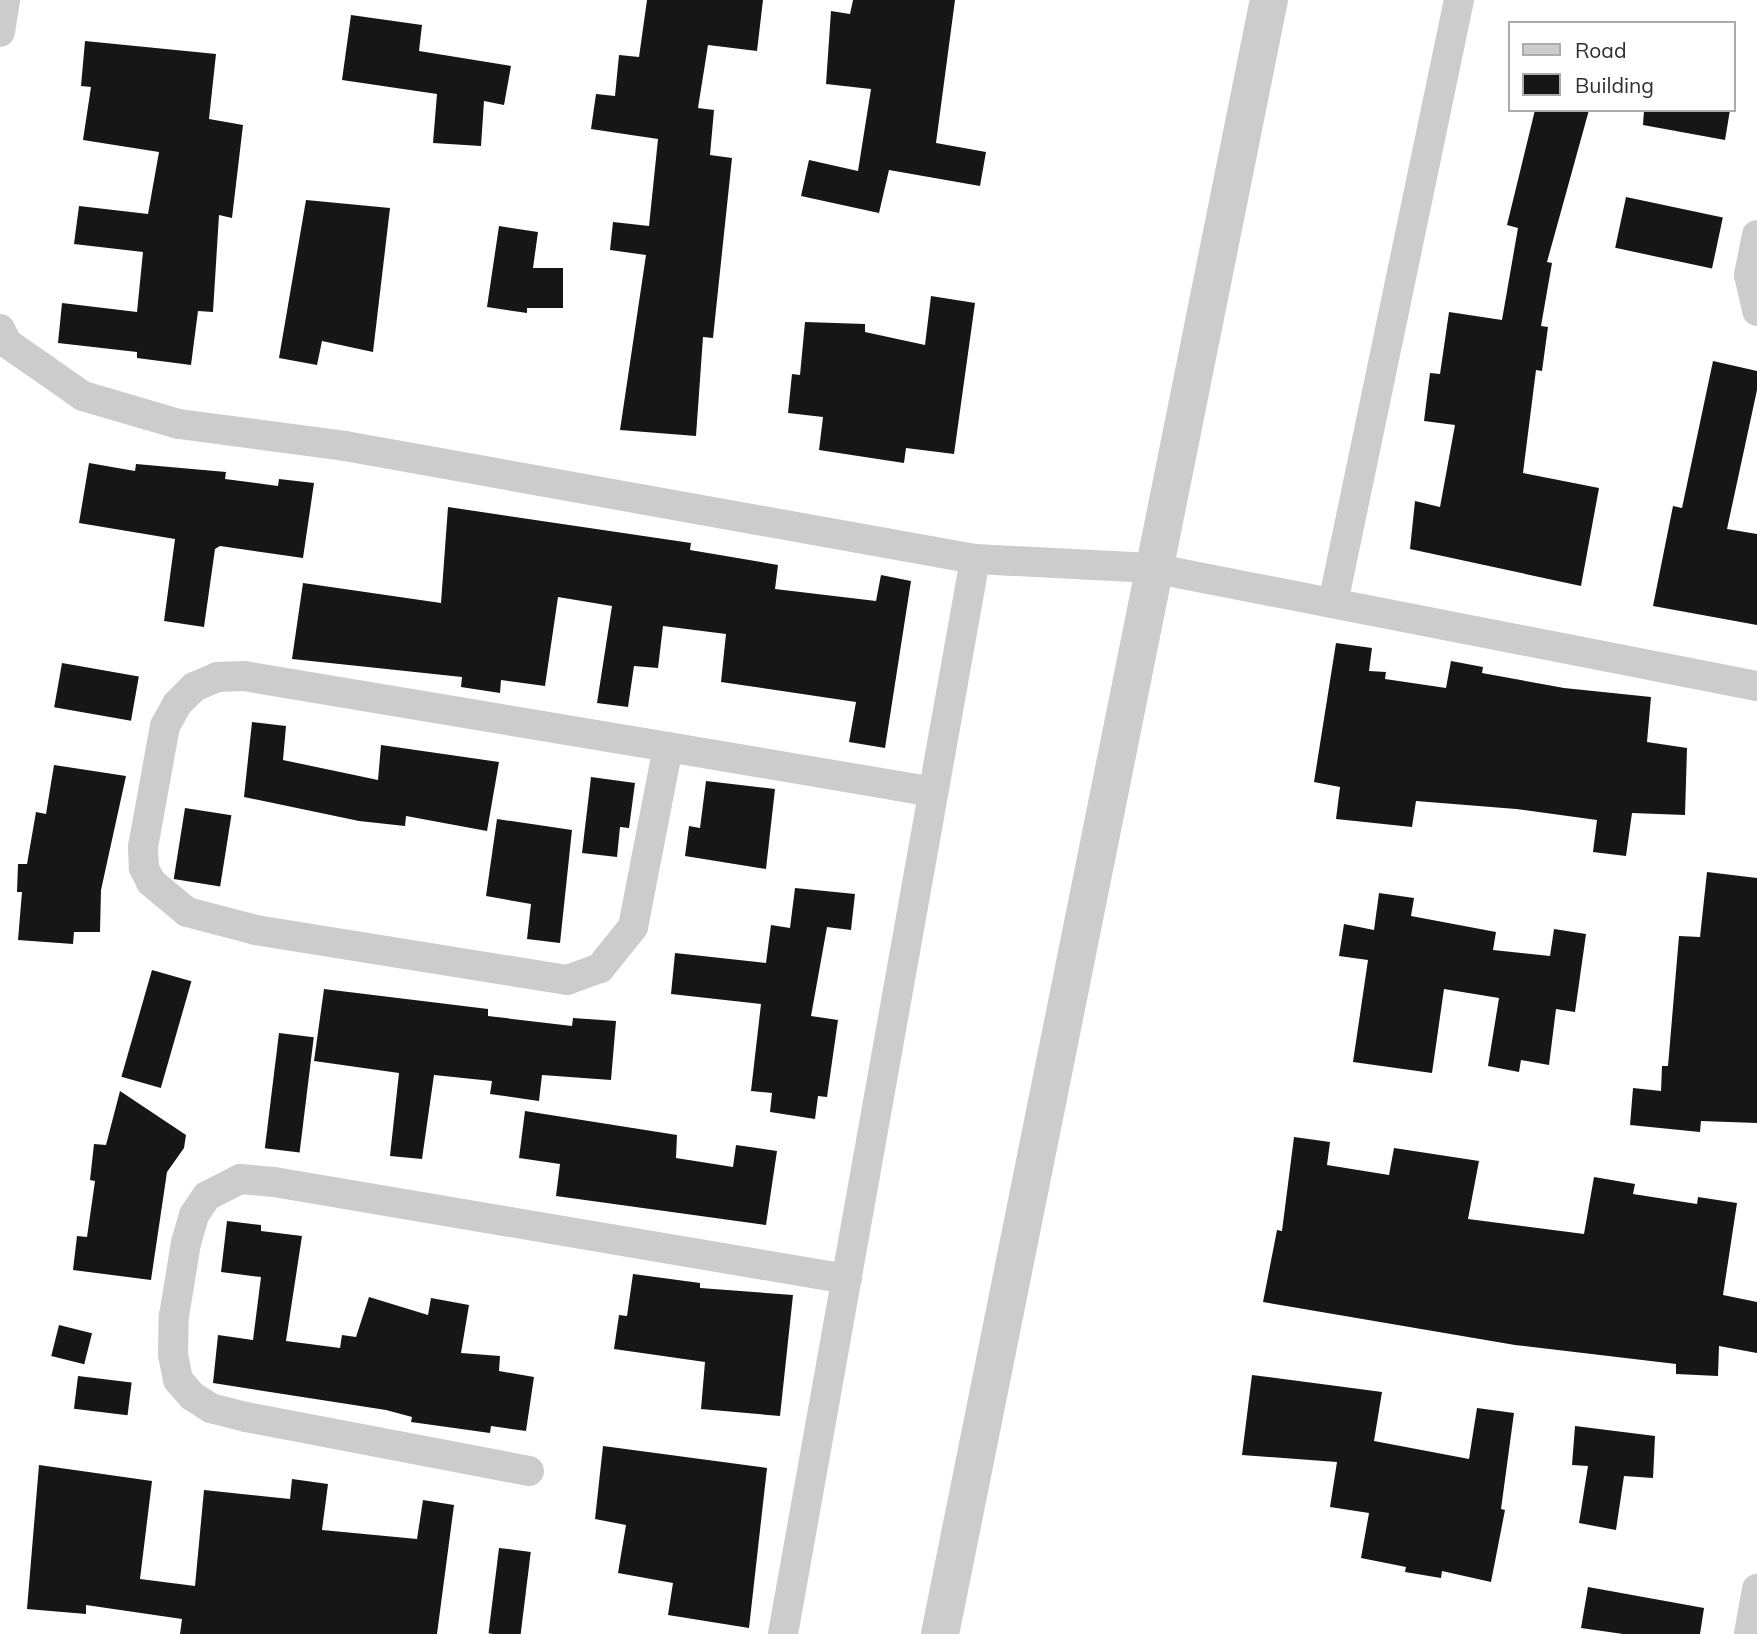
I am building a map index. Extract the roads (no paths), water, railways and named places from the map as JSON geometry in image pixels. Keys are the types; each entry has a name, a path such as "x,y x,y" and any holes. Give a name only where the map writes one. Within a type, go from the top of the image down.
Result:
{"street":[{"path":"0,32 5,0"},
{"path":"940,1634 1152,568 1269,0"},
{"path":"1333,603 1459,0"},
{"path":"1757,235 1749,275 1757,311"},
{"path":"0,328 7,343 83,396 179,424 345,446 975,559 1152,568 1757,686"},
{"path":"783,1634 975,559"},
{"path":"668,747 633,928 600,968 567,980 256,930 187,912 151,881 144,868 144,847 164,726 177,704 194,687 217,677 244,676 668,747 933,792"},
{"path":"529,1471 246,1418 211,1408 191,1396 178,1380 175,1368 174,1316 186,1243 194,1214 207,1196 240,1179 274,1182 846,1279"},
{"path":"1749,1634 1757,1588"}]}
